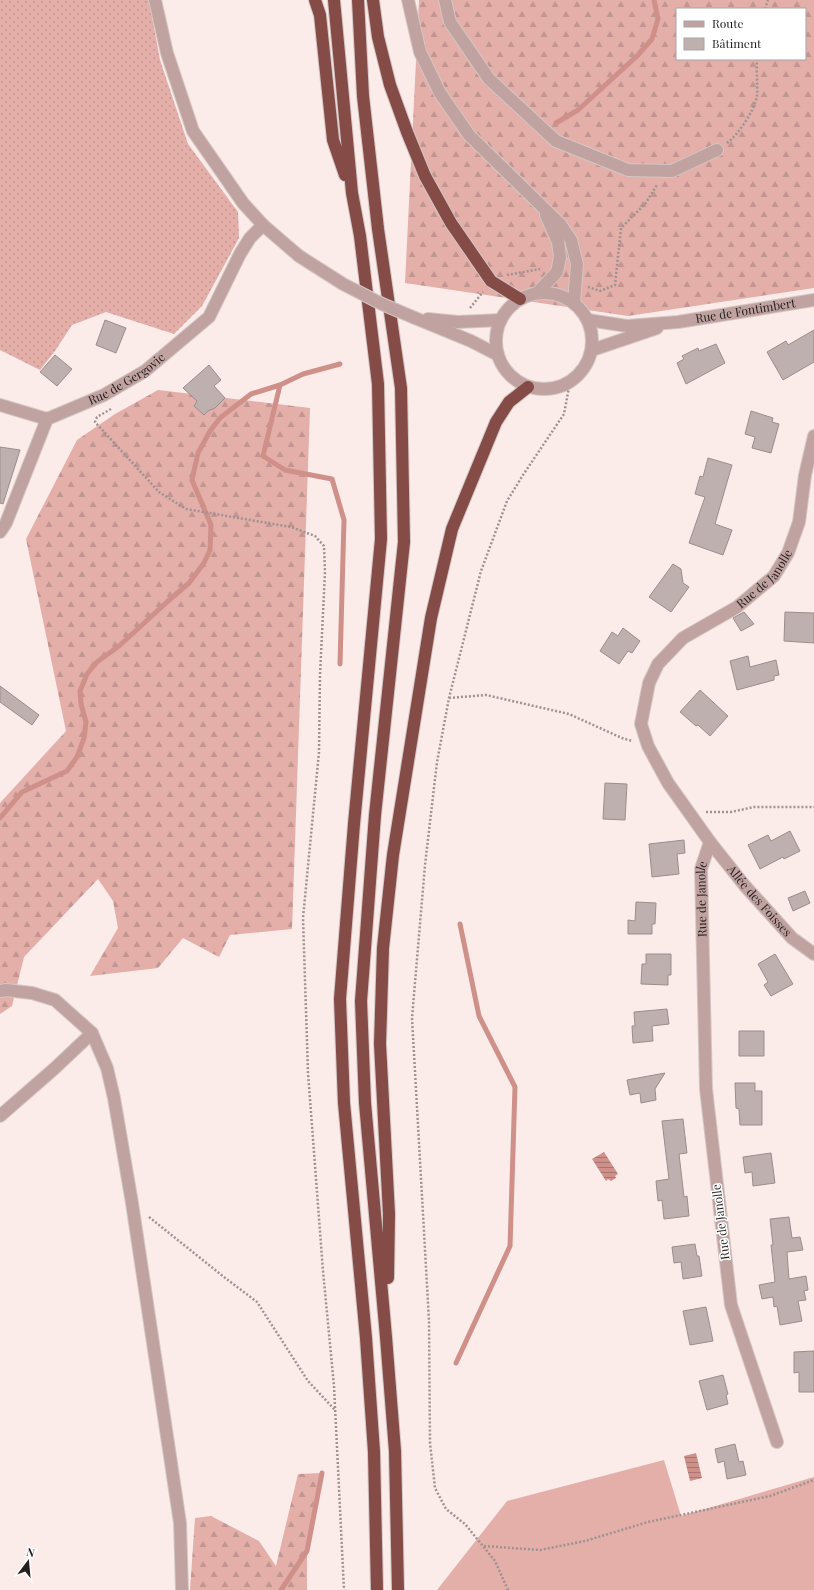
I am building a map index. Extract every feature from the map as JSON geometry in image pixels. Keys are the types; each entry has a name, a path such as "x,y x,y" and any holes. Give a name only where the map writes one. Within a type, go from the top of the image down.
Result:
{"highway":[{"path":"315,0 320,16 333,140 352,193"},
{"path":"334,0 352,193 360,236 378,384 381,539 354,824 340,999 344,1103 366,1338 374,1452 377,1590"},
{"path":"358,0 363,96 378,229 401,396 404,542 375,815 361,1001 365,1103 395,1451 398,1590"},
{"path":"373,0 378,37 390,85 425,176 451,223 491,281 520,299"},
{"path":"386,1337 389,1214 380,1044 383,948 393,855 431,618 452,529 496,422 509,402 528,387"}],"street":[{"path":"155,0 167,53 193,130 243,203 263,225 299,256 343,284 382,304 471,341 498,355"},
{"path":"164,0 167,53"},
{"path":"408,0 420,52 440,93 469,135 561,225 571,240 577,264 574,303"},
{"path":"445,0 450,22 489,78 556,141 628,170 672,171 718,150"},
{"path":"537,293 556,272 560,256 558,242 544,210"},
{"name":"Rue de Gergovie","path":"47,419 104,395 145,371 209,317 240,254 250,238 263,225"},
{"path":"537,293 550,293 563,296 574,303 588,320 592,335 592,350 588,363 580,374 570,382 556,388 542,389 528,387 515,379 504,369 498,355 496,337 500,320 509,308 520,299 537,293"},
{"name":"Rue de Fontimbert","path":"588,320 626,326 678,322 814,300"},
{"path":"415,318 458,322 500,320"},
{"name":"Rue de Fontimbert","path":"592,350 678,322"},
{"path":"0,406 47,419 6,523 0,532"},
{"name":"Rue de Janolle","path":"777,1442 731,1305 706,1089 701,869 710,842 668,783 648,746 641,724 649,683 658,664 683,638 738,607 774,576 788,553 799,522 805,475 814,436"},
{"name":"Allée des Foisses","path":"710,842 745,886 792,938 814,954"},
{"path":"0,991 6,990 32,993 55,1000 92,1033 107,1068 114,1098 132,1203 180,1524 182,1590"},
{"path":"0,1116 55,1068 92,1033"}],"path":[{"path":"718,150 735,137 751,110 756,96 757,60"},
{"path":"508,1590 495,1561 465,1524 446,1509 435,1488 430,1443 428,1321 412,1018 428,841 437,762 449,698 481,571 507,501 564,414 570,382"},
{"path":"116,406 98,417 95,422 159,492 186,509 291,527 314,536 324,546 325,572 320,675 320,752 303,918 308,1073 335,1410 344,1590"},
{"path":"449,698 486,694 569,714 622,738 648,746"},
{"path":"689,813 731,812 754,807 814,807"},
{"path":"132,1203 224,1278 257,1302 308,1380 335,1410"},
{"path":"483,1546 540,1550 585,1541 648,1522 770,1496 814,1480"}],"green space":[{"path":"0,0 149,0 160,60 188,144 238,212 239,238 202,306 174,334 106,312 72,325 55,351 40,370 0,350"},
{"path":"419,0 814,0 814,288 628,316 405,283"},
{"path":"158,390 310,408 292,929 230,935 219,957 183,938 158,968 90,976 118,928 113,901 98,879 24,957 12,1006 0,1014 0,803 66,731 26,539 77,440 115,414"},
{"path":"664,1460 681,1516 814,1477 814,1590 437,1590 507,1501"},
{"path":"322,1473 307,1543 307,1590 190,1590 195,1518 211,1516 259,1541 276,1566 298,1474"}],"shaded area":[{"path":"604,1152 618,1174 615,1176 616,1178 611,1181 608,1179 606,1181 592,1159"},
{"path":"696,1453 702,1478 690,1481 684,1456"}],"building":[{"path":"105,320 126,328 116,353 96,345"},
{"path":"814,330 814,362 783,380 767,352 786,341 788,345"},
{"path":"716,344 725,363 686,384 677,363 684,359 682,356 698,348 699,351"},
{"path":"55,355 72,369 57,386 40,372"},
{"path":"209,365 221,380 214,386 225,398 215,408 208,411 204,415 194,406 197,401 183,388"},
{"path":"751,411 773,418 772,422 779,424 771,453 752,448 755,437 745,434"},
{"path":"0,447 20,450 3,504 0,503"},
{"path":"708,458 732,465 715,524 732,530 723,555 689,543 705,497 695,494 700,476 703,477"},
{"path":"673,564 681,569 683,583 689,587 671,612 649,597"},
{"path":"744,612 754,624 741,631 733,618"},
{"path":"785,612 814,613 814,643 784,641"},
{"path":"623,628 640,641 632,653 628,651 619,664 600,651 612,632 618,636"},
{"path":"748,656 750,667 776,660 779,675 774,676 774,680 737,690 730,661"},
{"path":"0,686 39,715 32,725 0,702"},
{"path":"700,690 728,716 710,736 680,712"},
{"path":"605,783 627,784 625,820 603,819"},
{"path":"790,831 800,851 784,859 783,857 760,869 748,845 768,835 771,841"},
{"path":"684,840 685,853 677,854 679,874 652,877 649,844"},
{"path":"805,891 810,903 793,911 788,898"},
{"path":"636,902 656,903 655,924 652,924 652,934 628,934 628,920 635,921"},
{"path":"646,954 671,954 671,975 668,975 668,985 641,984 642,964 646,964"},
{"path":"775,954 793,984 771,996 764,985 768,982 758,964"},
{"path":"667,1009 669,1024 652,1026 653,1041 633,1043 632,1026 635,1026 634,1012"},
{"path":"739,1031 764,1031 764,1056 739,1056"},
{"path":"665,1073 655,1089 656,1100 641,1103 640,1093 630,1095 627,1080"},
{"path":"735,1083 755,1083 755,1091 762,1091 762,1125 740,1125 739,1109 736,1108"},
{"path":"683,1119 687,1153 679,1154 684,1197 687,1196 689,1216 664,1219 662,1200 658,1201 656,1181 669,1179 662,1121"},
{"path":"771,1153 775,1183 753,1186 752,1172 745,1173 743,1157"},
{"path":"789,1217 792,1238 800,1237 803,1250 787,1252 789,1279 806,1276 808,1290 804,1291 806,1300 798,1301 802,1321 780,1325 777,1306 774,1307 773,1297 762,1299 759,1285 775,1282 770,1219"},
{"path":"695,1244 697,1256 699,1256 702,1276 683,1279 681,1262 674,1263 672,1247"},
{"path":"706,1307 713,1341 690,1345 683,1311"},
{"path":"814,1351 814,1392 799,1392 799,1372 794,1373 794,1352"},
{"path":"723,1375 728,1394 726,1395 728,1404 707,1410 699,1381"},
{"path":"735,1444 739,1462 743,1461 746,1475 727,1479 724,1461 718,1463 715,1449"}],"waterway":[{"path":"556,123 578,110 637,56 652,39 658,19 654,0"},
{"path":"0,818 22,792 67,771 77,757 84,738 86,722 81,704 80,691 87,674 97,662 119,646 189,583 204,563 210,550 211,525 192,480 198,453 210,431 220,418 251,394 280,385 303,374 340,364"},
{"path":"280,385 263,456 285,470 332,479 344,520 340,664"},
{"path":"456,1363 510,1246 515,1087 479,1016 460,924"},
{"path":"281,1590 307,1551 322,1473"}]}
